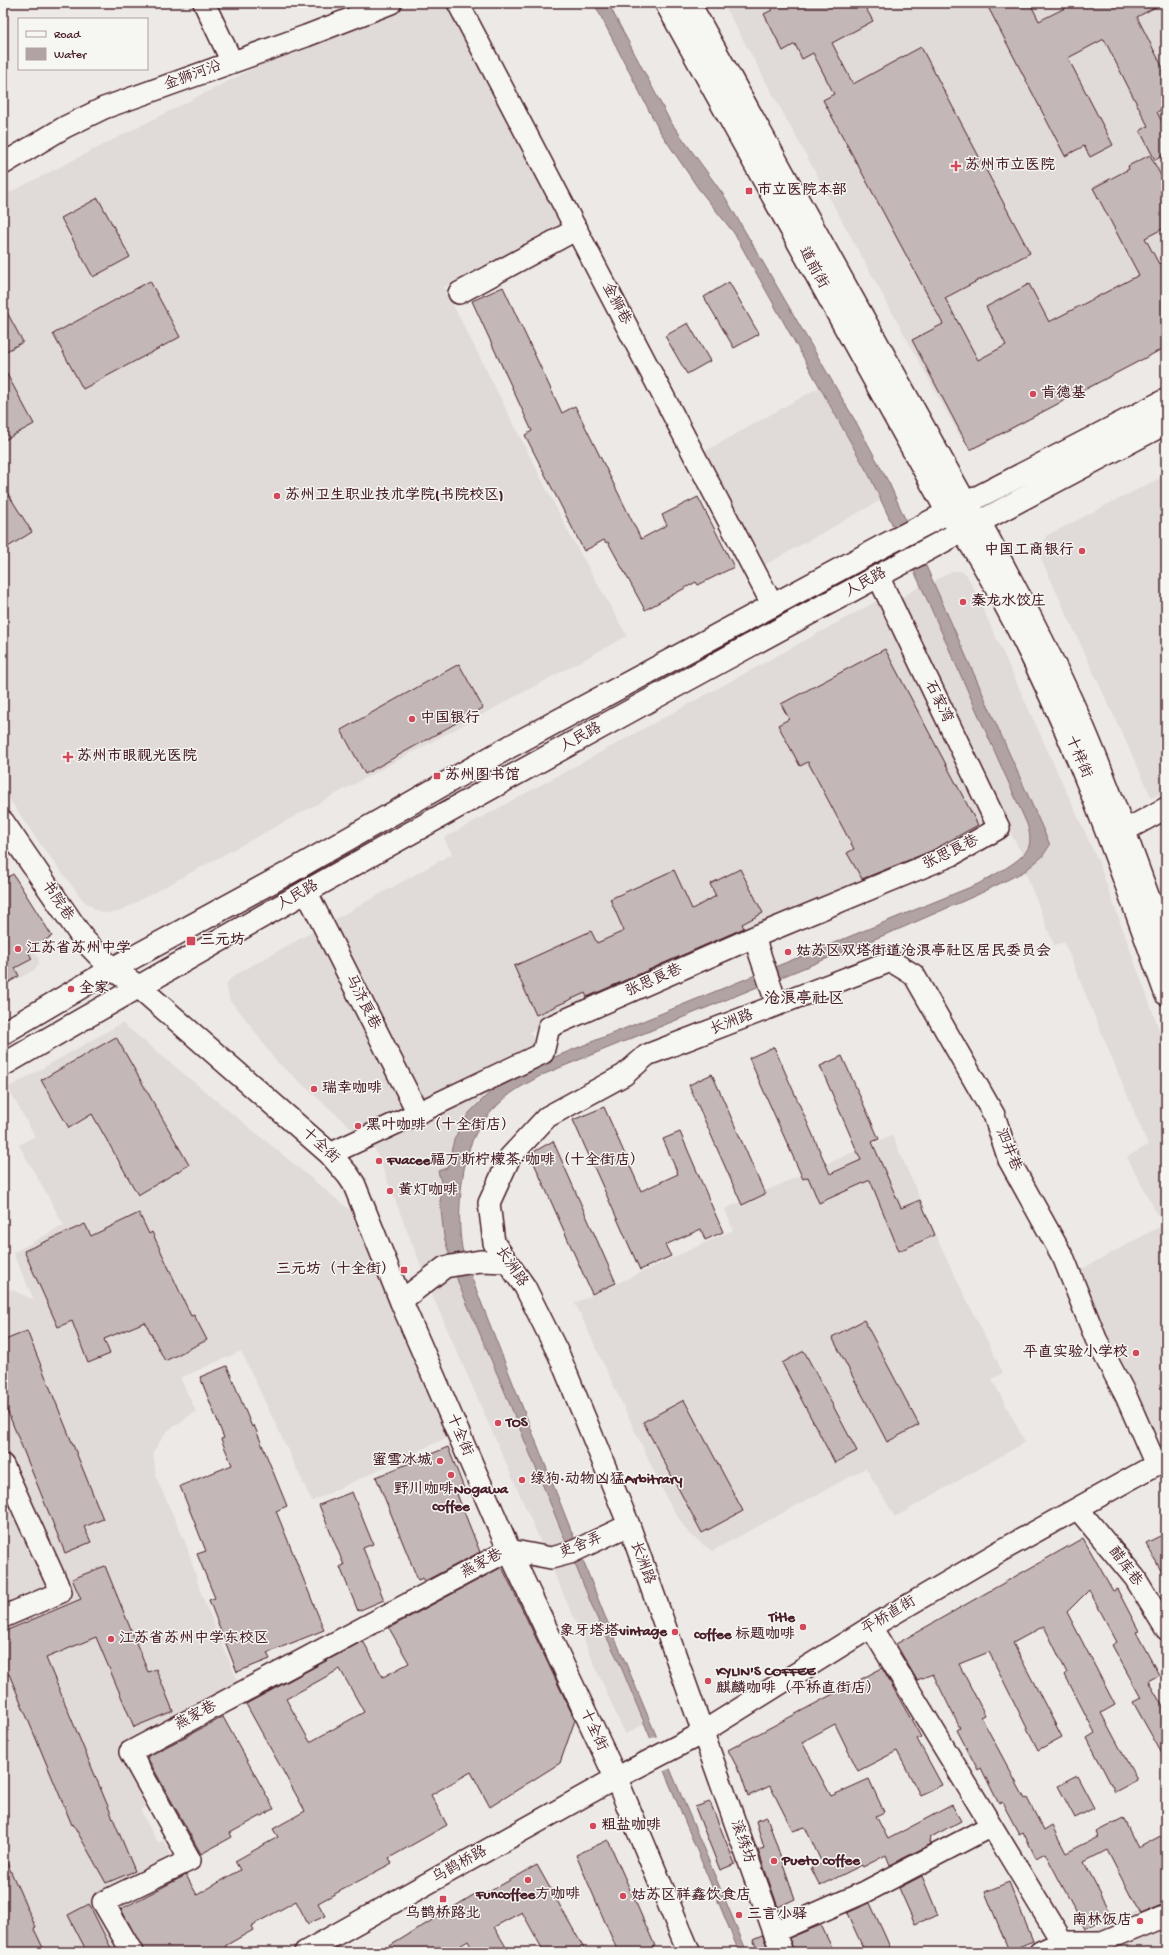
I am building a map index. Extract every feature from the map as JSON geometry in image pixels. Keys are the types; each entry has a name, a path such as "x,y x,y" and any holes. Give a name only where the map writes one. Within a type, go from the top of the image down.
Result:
{"main road":[{"name":"道前街","path":"666,3 957,508 971,526"},
{"name":"道前街","path":"689,3 957,508"},
{"name":"人民路","path":"3,1033 112,969 290,872 511,746 881,547 1166,400"},
{"name":"人民路","path":"3,1065 138,986 524,768 881,574 1166,423"},
{"name":"十梓街","path":"971,526 1007,608 1051,695 1091,789 1117,834 1166,946"},
{"name":"书院巷","path":"3,822 84,940 112,969 138,986"},
{"name":"十梓街","path":"1117,834 1166,994"},
{"name":"十全街","path":"138,986 330,1154 354,1184 401,1301 509,1550 616,1778 689,1952"}],"street":[{"path":"204,3 232,62"},
{"name":"金狮河沿","path":"3,164 88,115 232,62 357,9 391,3"},
{"name":"金狮巷","path":"458,3 773,606"},
{"path":"459,293 577,230"},
{"name":"石家湾","path":"881,574 999,828"},
{"path":"1117,834 1166,808"},
{"name":"张思良巷","path":"330,1154 418,1114 543,1053 549,1027 754,937 952,855 999,828"},
{"name":"马济良巷","path":"306,891 418,1114"},
{"path":"754,937 774,997"},
{"name":"泗井巷","path":"774,997 891,961 914,975 994,1115 1009,1160 1064,1259 1096,1338 1161,1462"},
{"name":"长洲路","path":"698,1735 629,1525 559,1355 525,1286 494,1243 489,1203 510,1157 547,1117 624,1075 647,1056 774,997"},
{"path":"401,1301 445,1267 480,1261 507,1262"},
{"name":"平桥直街","path":"616,1778 698,1735 871,1627 997,1553 1161,1462"},
{"path":"3,1465 61,1592 3,1617"},
{"name":"醋库巷","path":"1078,1508 1136,1578 1166,1629"},
{"name":"吏舍弄","path":"509,1550 551,1558 578,1549 629,1525"},
{"name":"燕家巷","path":"132,1952 103,1902 190,1860 130,1752 509,1550"},
{"path":"871,1627 1062,1942"},
{"name":"滚绣坊","path":"698,1735 782,1952"},
{"name":"乌鹊桥路","path":"305,1952 616,1778"},
{"path":"774,1932 865,1892 991,1826"},
{"path":"1040,1952 1062,1942 1102,1942 1166,1916"}],"shaded area":[{"path":"415,3 449,3 566,224 444,287 571,537 627,636 118,912 106,913 96,910 83,900 38,841 3,790 3,196 272,59"},
{"name":"苏州市立医院","path":"723,3 1166,3 1166,346 979,447 961,438"},
{"path":"820,387 881,500 761,567 697,456"},
{"path":"1166,475 1166,790 1152,798 1041,559 1046,536"},
{"path":"954,571 961,571 966,574 971,583 1098,861 1166,1049 1166,1429 1154,1436 1067,1277 1163,1225 1127,1157 1148,1145 1064,942 1054,945 1025,871 1042,857 1050,845 932,582"},
{"path":"921,586 1027,824 1030,837 1029,847 1023,855 1001,816 986,822 983,830 757,934 530,1032 545,1061 497,1085 482,1099 470,1112 454,1140 447,1168 438,1171 443,1189 440,1201 444,1237 459,1285 504,1390 597,1618 619,1662 644,1724 625,1734 434,1299 375,1149 274,1059 246,1019 230,1001 226,986 229,980 237,974 452,854 444,838 879,600 884,608"},
{"name":"江苏省苏州中学","path":"3,894 29,940 38,958 39,964 34,970 3,987"},
{"path":"122,1023 357,1216 452,1435 312,1501 241,1351 180,1378 196,1411 166,1432 153,1452 156,1477 186,1544 202,1596 238,1682 183,1712 178,1719 133,1742 154,1803 140,1810 158,1843 163,1841 172,1856 102,1894 135,1952 3,1952 3,1293 10,1289 34,1300 13,1253 64,1225 19,1145 35,1136 8,1088"},
{"path":"892,1135 944,1254 1003,1373 992,1379 1025,1442 895,1517 866,1468 712,1551 689,1534 668,1501 575,1303 733,1230 725,1209"},
{"name":"南林饭店","path":"1166,1899 1166,1952 1040,1952 1062,1942"}],"water":[{"path":"594,3 608,3 670,121 725,197 857,424 890,485 1050,845 1042,857 1025,871 977,895 904,927 542,1075 510,1094 490,1113 475,1135 466,1161 461,1193 460,1226 463,1253 472,1279 604,1614 747,1952 739,1952 619,1662 597,1618 504,1390 459,1285 444,1237 440,1201 443,1189 438,1171 447,1168 454,1140 462,1123 470,1112 497,1085 545,1061 978,884 1014,863 1021,857 1029,846 1030,837 1027,824 921,586 871,479 734,233 698,188 659,130"}],"pier":[{"path":"658,1736 671,1768 662,1772 648,1739"}],"building":[{"path":"768,3 863,3 873,21 832,43 853,84 921,47 1030,253 945,298 978,360 1006,345 986,307 1029,284 1049,322 1139,275 1093,188 1129,169 1128,166 1150,155 1166,185 1166,227 1145,238 1159,264 1166,261 1166,347 970,450 912,340 943,324 823,100 834,94 813,53 802,59 795,44 783,51 764,14 772,10"},
{"path":"986,3 1030,3 1039,21 1075,3 1163,3 1137,17 1166,74 1166,107 1157,112 1166,130 1166,154 1155,160 1140,131 1148,126 1104,39 1068,58 1113,145 1090,157 1084,146 1065,156"},
{"path":"98,198 130,257 93,277 61,218"},
{"path":"150,281 180,337 83,389 53,334"},
{"path":"729,282 759,334 734,348 704,297"},
{"path":"503,287 562,413 575,406 641,539 667,525 662,515 698,497 734,567 698,585 696,582 645,610 608,542 606,543 604,540 584,551 525,435 532,431 472,301"},
{"path":"3,305 23,342 3,353"},
{"path":"688,323 710,361 687,374 665,336"},
{"path":"3,367 34,424 3,441"},
{"path":"3,486 32,532 3,550"},
{"path":"885,649 978,825 931,851 862,879 847,853 854,849 808,762 800,766 778,725 789,719 781,704"},
{"name":"中国银行","path":"459,664 483,708 365,774 341,730"},
{"path":"740,869 763,913 742,924 744,928 587,997 585,993 536,1015 514,966 591,931 597,943 624,931 610,899 674,870 692,909 716,896 710,884"},
{"path":"13,874 52,936 28,951 32,959 15,968 19,976 3,986 3,880"},
{"path":"116,1037 189,1165 138,1195 92,1114 69,1128 41,1080"},
{"path":"774,1047 830,1174 861,1160 820,1066 842,1056 879,1139 872,1142 901,1208 920,1200 935,1235 899,1251 870,1180 819,1203 808,1177 803,1179 749,1058"},
{"path":"712,1074 765,1194 742,1205 689,1085"},
{"path":"604,1107 641,1191 678,1174 663,1139 680,1132 723,1232 705,1240 701,1229 665,1245 671,1256 640,1270 573,1120"},
{"path":"553,1141 616,1283 592,1294 530,1154"},
{"path":"139,1213 149,1234 152,1232 191,1316 194,1315 207,1340 165,1361 145,1322 104,1339 110,1354 88,1363 72,1321 58,1327 24,1251 85,1224 91,1236"},
{"path":"864,1320 919,1425 887,1442 832,1337"},
{"path":"27,1331 103,1519 84,1527 91,1542 65,1553 3,1400 3,1341"},
{"path":"804,1351 857,1451 835,1463 782,1363"},
{"path":"227,1366 252,1427 254,1425 287,1506 276,1511 324,1630 267,1653 270,1659 237,1672 209,1600 215,1598 197,1554 206,1551 180,1486 232,1465 221,1439 224,1438 200,1377"},
{"path":"684,1400 743,1511 702,1533 643,1422"},
{"path":"448,1447 465,1491 457,1494 480,1552 425,1581 423,1578 418,1580 376,1477"},
{"path":"352,1492 373,1544 363,1548 384,1600 358,1611 340,1567 344,1565 319,1505"},
{"path":"1166,1533 1166,1580 1146,1543"},
{"path":"1083,1538 1113,1591 1117,1589 1139,1631 1136,1632 1159,1675 1148,1681 1166,1712 1166,1761 1133,1702 1141,1698 1112,1645 1117,1642 1089,1590 1067,1612 1115,1705 1101,1713 1137,1780 1115,1792 1087,1738 1095,1733 1065,1675 1067,1673 1044,1626 1013,1643 1062,1737 1038,1750 989,1652 959,1664 985,1715 981,1717 1025,1799 1027,1798 1044,1831 1052,1826 1066,1853 1098,1837 1096,1832 1123,1818 1138,1848 1166,1833 1166,1903 1140,1914 1107,1850 1084,1862 1112,1915 1085,1929 1045,1853 1036,1858 1023,1832 1019,1834 1002,1802 999,1804 981,1768 978,1770 957,1730 960,1728 933,1674 917,1680 896,1644"},
{"path":"105,1566 148,1672 156,1669 173,1711 134,1727 96,1637 46,1658 135,1871 106,1883 73,1824 72,1825 9,1674 3,1676 3,1632 81,1599 72,1579"},
{"path":"502,1567 575,1720 560,1763 490,1807 471,1772 431,1795 447,1825 389,1858 392,1863 318,1903 325,1916 308,1924 296,1901 251,1926 253,1930 225,1946 229,1952 144,1952 121,1909 186,1875 197,1895 240,1870 235,1861 278,1837 273,1829 305,1811 246,1704 363,1641 383,1677 409,1663 389,1628","holes":["340,1669 364,1712 310,1742 286,1699"]},
{"path":"882,1668 921,1737 917,1739 942,1785 920,1795 897,1751 858,1771 835,1724 802,1742 831,1796 869,1779 884,1812 876,1816 888,1839 952,1805 961,1821 929,1838 931,1844 890,1865 886,1855 820,1886 811,1868 822,1863 805,1827 793,1831 770,1786 748,1796 741,1775 728,1750"},
{"path":"223,1717 274,1809 230,1833 232,1837 201,1854 147,1757"},
{"path":"1077,1776 1094,1808 1075,1818 1058,1786"},
{"path":"710,1802 735,1864 720,1870 695,1807"},
{"path":"767,1817 795,1899 778,1907 758,1850 764,1848 756,1821"},
{"path":"608,1840 655,1946 652,1947 655,1952 618,1952 576,1855"},
{"path":"3,1854 36,1928 34,1929 45,1952 3,1952"},
{"path":"537,1865 586,1952 544,1952 522,1912 494,1927 509,1952 474,1952 468,1941 450,1952 380,1952 475,1894 478,1898"},
{"path":"922,1876 938,1915 915,1924 899,1888"},
{"path":"1009,1882 1033,1941 1009,1951 985,1892"},
{"path":"870,1903 892,1952 865,1952 847,1913"},
{"path":"89,1904 113,1952 87,1952 68,1915"},
{"path":"821,1925 834,1952 794,1952 789,1938"},
{"path":"762,1935 769,1952 758,1952 753,1939"}],"place":[{"name":"苏州市立医院","path":"956,166"},
{"name":"市立医院本部","path":"749,191"},
{"name":"肯德基","path":"1033,394"},
{"name":"苏州卫生职业技术学院(书院校区)","path":"277,496"},
{"name":"中国工商银行","path":"1082,551"},
{"name":"秦龙水饺庄","path":"963,602"},
{"name":"中国银行","path":"412,719"},
{"name":"苏州市眼视光医院","path":"68,757"},
{"name":"苏州图书馆","path":"437,776"},
{"name":"三元坊","path":"191,941"},
{"name":"江苏省苏州中学","path":"18,949"},
{"name":"姑苏区双塔街道沧浪亭社区居民委员会","path":"788,952"},
{"name":"全家","path":"71,989"},
{"name":"瑞幸咖啡","path":"314,1089"},
{"name":"黑叶咖啡（十全街店）","path":"358,1126"},
{"name":"Fvacee福万斯柠檬茶·咖啡（十全街店）","path":"379,1161"},
{"name":"黄灯咖啡","path":"390,1191"},
{"name":"三元坊（十全街）","path":"404,1270"},
{"name":"平直实验小学校","path":"1136,1353"},
{"name":"TOS","path":"498,1423"},
{"name":"蜜雪冰城","path":"440,1461"},
{"name":"野川咖啡Nogawa coffee","path":"451,1475"},
{"name":"绿狗·动物凶猛Arbitrary","path":"522,1480"},
{"name":"Title coffee 标题咖啡","path":"803,1627"},
{"name":"象牙塔塔vintage","path":"675,1632"},
{"name":"江苏省苏州中学东校区","path":"111,1639"},
{"name":"KYLIN'S COFFEE 麒麟咖啡（平桥直街店）","path":"708,1681"},
{"name":"粗盐咖啡","path":"593,1826"},
{"name":"Pueto coffee","path":"774,1861"},
{"name":"Funcoffee方咖啡","path":"528,1880"},
{"name":"姑苏区祥鑫饮食店","path":"623,1896"},
{"name":"乌鹊桥路北","path":"443,1899"},
{"name":"三言小驿","path":"739,1915"},
{"name":"南林饭店","path":"1140,1921"}],"district":[{"name":"沧浪亭社区","path":"804,1000"}]}
